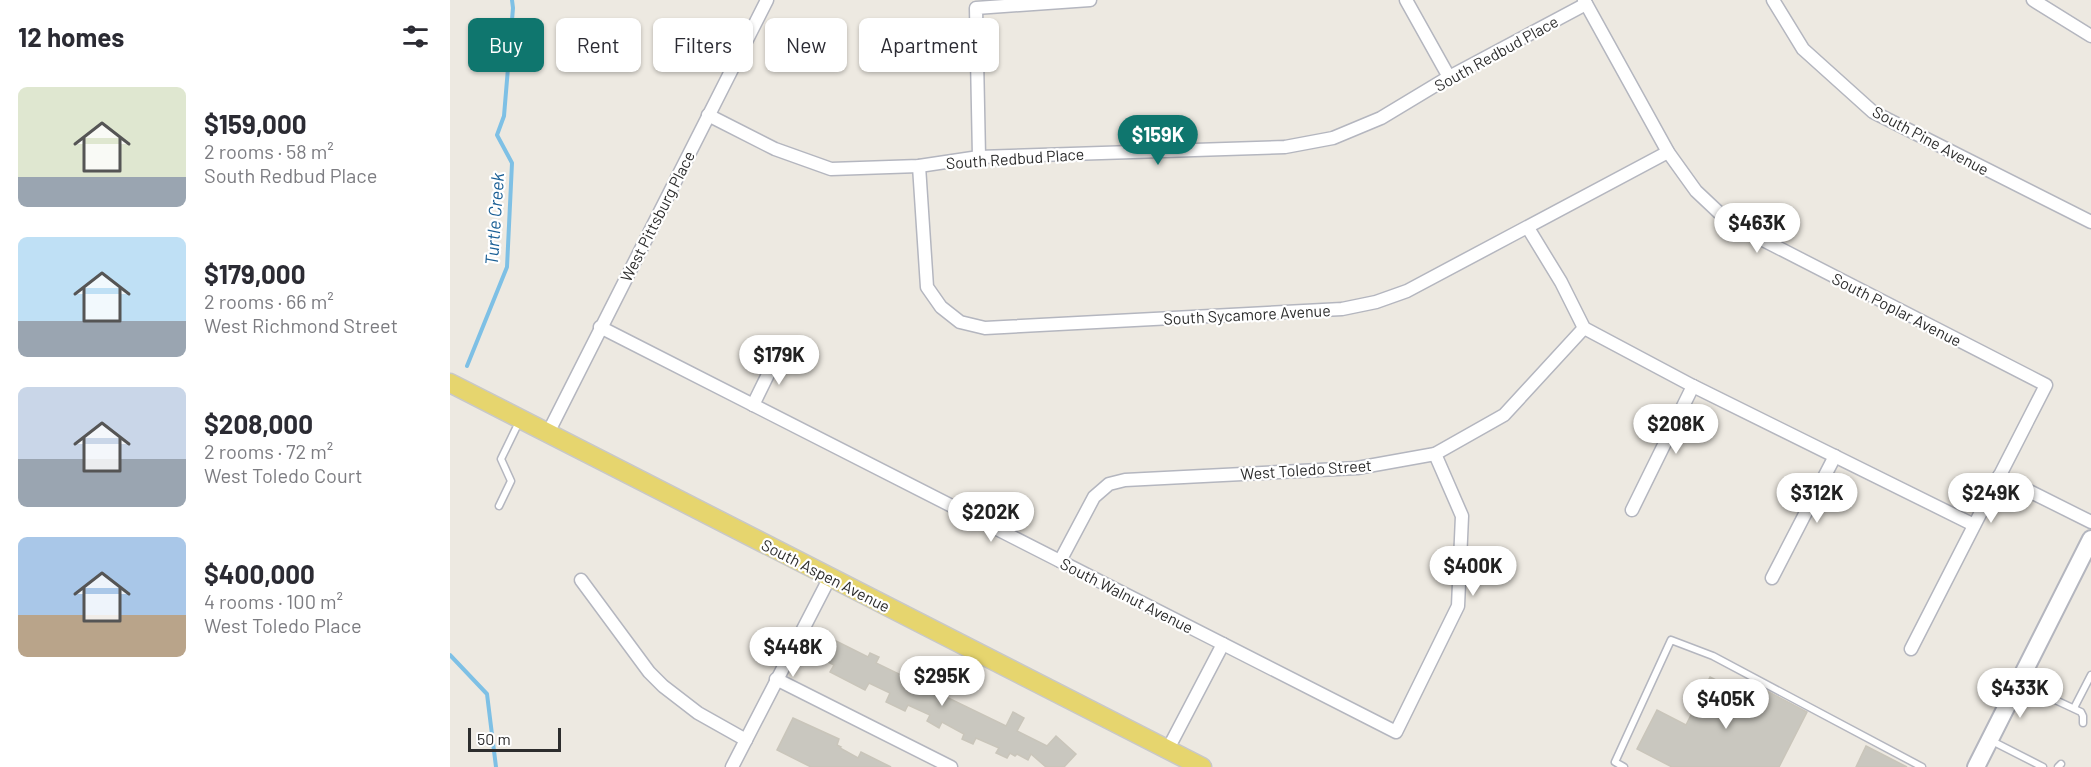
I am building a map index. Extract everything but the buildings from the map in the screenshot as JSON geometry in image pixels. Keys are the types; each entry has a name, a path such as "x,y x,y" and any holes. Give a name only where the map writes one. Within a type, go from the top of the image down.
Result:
{"main road":[{"name":"South Aspen Avenue","path":"450,384 1202,767"},
{"path":"1976,767 2091,539"}],"street":[{"name":"West Pittsburg Place","path":"548,433 767,0"},
{"path":"980,158 976,8 1089,0"},
{"path":"1406,0 1449,77"},
{"name":"South Pine Avenue","path":"1773,0 1803,49 1873,112 2091,222"},
{"path":"2033,0 2091,36"},
{"name":"South Redbud Place","path":"708,115 775,149 831,169 919,166 980,158 1285,147 1333,138 1381,118 1449,77 1585,2"},
{"name":"South Poplar Avenue","path":"1585,2 1668,152 1696,192 1730,223 2046,385 1999,476"},
{"name":"South Sycamore Avenue","path":"919,166 927,287 941,307 960,322 985,328 1342,309 1376,302 1407,291 1668,152"},
{"path":"1528,228 1561,282 1584,328 1693,386 1974,525"},
{"name":"South Walnut Avenue","path":"600,327 1396,732 1458,606 1462,516 1435,454"},
{"name":"West Toledo Street","path":"1060,561 1094,497 1109,484 1125,480 1358,468 1435,454 1504,415 1584,328"},
{"path":"753,405 778,354"},
{"path":"1632,510 1693,386"},
{"path":"1772,578 1835,456"},
{"path":"1911,649 1999,476 2091,522"},
{"path":"732,767 830,577"},
{"path":"581,580 649,672 663,686 698,713 746,740"},
{"path":"1168,749 1223,644"},
{"path":"776,679 951,767"}],"lane":[{"path":"499,506 511,481 501,459 520,419"},
{"path":"1624,767 1614,765 1671,640 1713,656 1922,767"},
{"path":"2074,708 2091,675"},
{"path":"2019,682 2074,708 2083,716 2083,723"},
{"path":"1990,740 2043,767"}],"waterway":[{"name":"Turtle Creek","path":"467,366 507,267 512,163 497,135 504,116 512,0"},
{"name":"Turtle Creek","path":"450,655 487,694 496,767"}]}
